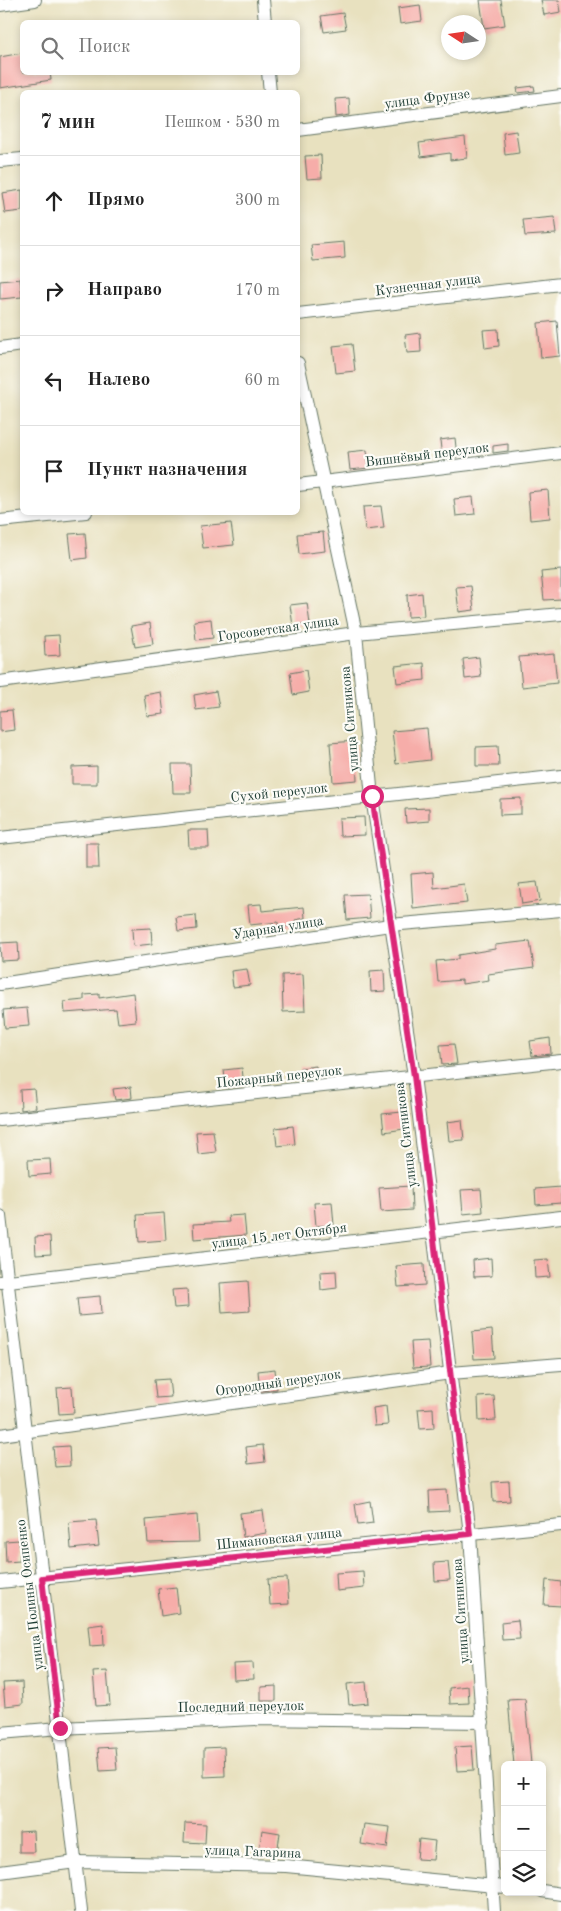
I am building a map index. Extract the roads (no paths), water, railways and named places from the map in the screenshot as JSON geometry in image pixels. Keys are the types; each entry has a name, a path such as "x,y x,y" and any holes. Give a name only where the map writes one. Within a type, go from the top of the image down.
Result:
{"street":[{"path":"0,5 35,0"},
{"path":"263,0 265,20"},
{"path":"268,75 270,90"},
{"name":"улица Фрунзе","path":"300,130 561,96"},
{"path":"0,162 20,159"},
{"name":"Кузнечная улица","path":"300,314 561,284"},
{"path":"0,348 20,345"},
{"name":"улица Ситникова","path":"300,372 356,633 372,796 414,1076 470,1534 483,1722 498,1886 494,1911"},
{"name":"Вишнёвый переулок","path":"300,485 561,453"},
{"path":"0,521 57,515"},
{"name":"Горсоветская улица","path":"0,682 356,633 561,614"},
{"name":"Сухой переулок","path":"0,838 561,776"},
{"name":"Ударная улица","path":"0,984 390,925 561,910"},
{"name":"Пожарный переулок","path":"0,1120 561,1061"},
{"name":"улица Полины Осипенко","path":"0,1216 4,1282 25,1432 81,1911"},
{"name":"улица 15 лет Октября","path":"4,1282 561,1217"},
{"name":"Огородный переулок","path":"0,1435 451,1373 561,1364"},
{"name":"Шимановская улица","path":"0,1582 561,1525"},
{"name":"Последний переулок","path":"0,1733 60,1728 256,1719 483,1722"},
{"name":"улица Гагарина","path":"0,1872 76,1862 286,1866 498,1886"},
{"path":"546,1892 561,1894"}]}
